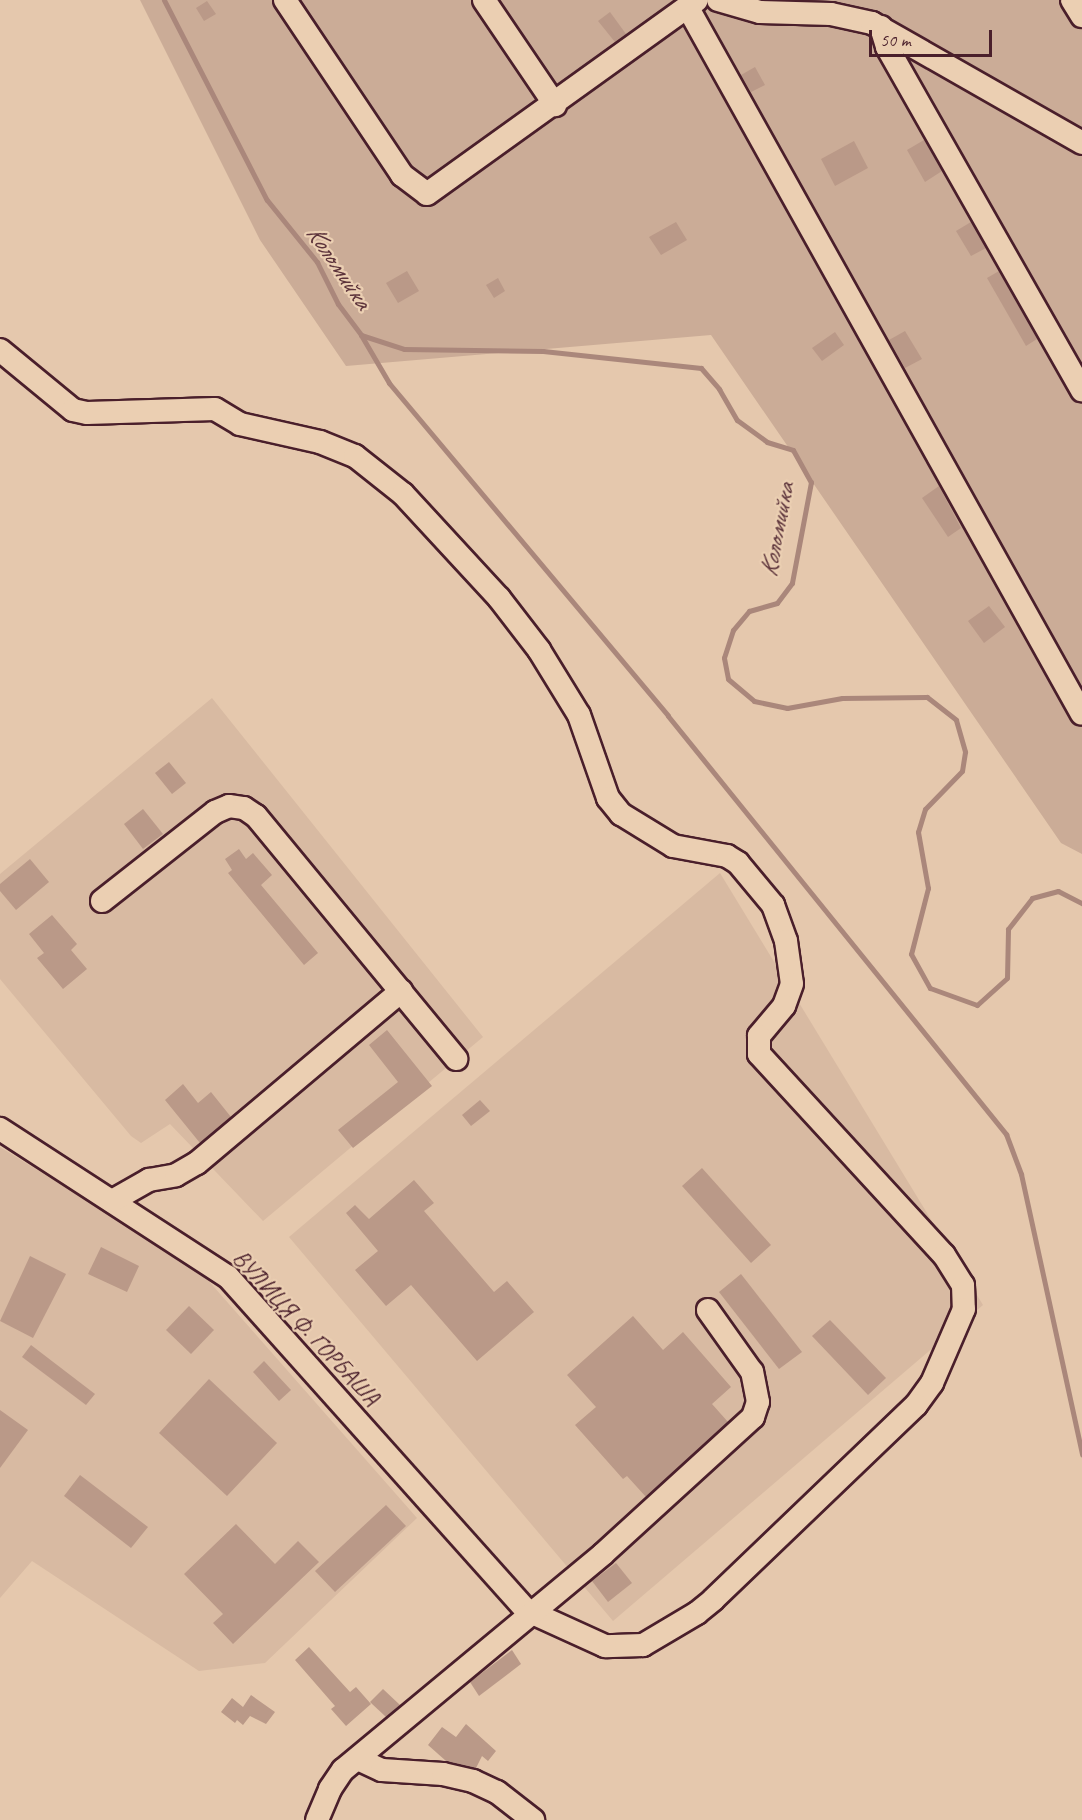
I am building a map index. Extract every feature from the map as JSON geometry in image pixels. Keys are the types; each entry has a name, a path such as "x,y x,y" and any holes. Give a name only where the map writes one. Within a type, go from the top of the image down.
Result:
{"street":[{"path":"285,0 402,175 427,194 555,105 692,4 1082,714"},
{"path":"484,0 555,105"},
{"path":"718,0 760,12 827,7 881,27 1082,143"},
{"path":"1072,0 1082,16"},
{"path":"881,27 887,47 1082,390"},
{"path":"0,350 72,410 87,413 215,409 240,424 320,442 355,456 403,494 499,598 539,651 579,715 608,798 621,814 673,846 727,856 738,863 773,905 786,941 792,984 784,1006 759,1035 759,1054 944,1255 963,1285 964,1309 959,1325 932,1383 916,1405 697,1614 643,1645 624,1647 605,1646 530,1614"},
{"path":"102,901 215,812 229,806 244,808 256,816 456,1059"},
{"path":"112,1202 149,1180 176,1175 197,1163 400,991"},
{"name":"ВУЛИЦЯ Ф. ГОРБАША","path":"0,1129 228,1277 530,1614"},
{"path":"317,1820 335,1778 603,1554 753,1417 758,1402 752,1372 708,1310"},
{"path":"358,1759 382,1770 443,1774 473,1781 497,1792 533,1820"}],"shaded area":[{"path":"140,0 1082,0 1082,854 1061,843 711,335 346,366 260,240"},
{"path":"212,698 483,1037 263,1221 170,1124 141,1143 131,1136 0,979 0,874"},
{"path":"720,873 983,1305 613,1621 289,1237"},
{"path":"0,1147 199,1270 417,1518 265,1663 199,1671 32,1561 0,1598"}],"building":[{"path":"207,1 216,14 204,21 196,8"},
{"path":"610,12 626,34 615,42 598,21"},
{"path":"755,67 765,85 751,92 741,75"},
{"path":"924,140 942,171 925,182 907,150"},
{"path":"854,141 868,168 835,186 821,159"},
{"path":"676,222 687,240 661,255 649,237"},
{"path":"971,222 986,248 971,256 956,231"},
{"path":"407,271 419,291 398,303 386,283"},
{"path":"999,271 1037,339 1026,346 987,278"},
{"path":"498,278 505,291 494,298 486,285"},
{"path":"905,331 922,359 905,368 889,340"},
{"path":"835,332 844,345 822,361 812,348"},
{"path":"939,486 961,528 948,537 922,498"},
{"path":"989,606 1005,627 984,643 968,621"},
{"path":"169,762 186,783 172,794 155,773"},
{"path":"143,809 163,834 143,849 124,824"},
{"path":"239,849 246,859 253,853 272,875 261,885 318,953 304,965 228,873 232,870 225,859"},
{"path":"30,859 49,882 16,910 0,891 0,884"},
{"path":"52,915 77,944 71,950 87,969 63,989 37,958 44,953 29,934"},
{"path":"387,1030 432,1086 353,1148 338,1130 398,1082 369,1045"},
{"path":"183,1084 198,1103 211,1092 231,1117 200,1143 165,1100"},
{"path":"480,1100 490,1111 471,1126 462,1115"},
{"path":"702,1168 771,1245 751,1263 682,1186"},
{"path":"414,1180 434,1203 424,1211 494,1292 507,1281 534,1312 477,1361 411,1285 386,1306 355,1270 378,1251 346,1213 355,1205 369,1219"},
{"path":"101,1247 139,1266 127,1292 88,1274"},
{"path":"30,1256 66,1274 33,1338 0,1321"},
{"path":"741,1274 802,1352 779,1369 719,1292"},
{"path":"189,1306 214,1330 191,1354 166,1330"},
{"path":"633,1316 663,1350 683,1332 731,1387 712,1404 728,1422 646,1497 627,1476 623,1479 575,1425 596,1407 567,1375"},
{"path":"830,1320 886,1378 868,1395 812,1336"},
{"path":"31,1345 95,1394 86,1405 22,1357"},
{"path":"264,1361 291,1390 279,1401 253,1372"},
{"path":"209,1379 277,1443 227,1496 159,1433"},
{"path":"0,1410 28,1430 0,1468"},
{"path":"80,1475 148,1527 131,1548 64,1496"},
{"path":"386,1505 406,1526 335,1592 315,1571"},
{"path":"236,1524 275,1564 298,1541 319,1562 233,1644 213,1623 223,1614 184,1574"},
{"path":"616,1563 632,1583 608,1602 592,1581"},
{"path":"309,1647 350,1692 356,1687 371,1704 346,1726 331,1709 335,1706 295,1660"},
{"path":"512,1650 521,1664 479,1696 470,1682"},
{"path":"383,1689 400,1705 386,1717 370,1702"},
{"path":"251,1695 275,1712 266,1724 250,1716 243,1725 237,1720 235,1723 221,1712 232,1698 243,1707"},
{"path":"466,1724 496,1751 488,1761 482,1756 476,1768 446,1761 428,1745 442,1727 456,1737"}],"waterway":[{"name":"Коломийка","path":"164,0 267,200 317,262 338,304 361,335 404,349 543,351 701,368 719,389 737,420 767,442 793,450 811,482 792,583 777,603 749,611 733,630 724,658 728,679 754,701 787,708 842,698 927,697 956,720 965,752 962,771 925,809 918,832 928,888 911,954 930,988 977,1005 1007,978 1008,929 1032,898 1058,891 1082,903"},
{"path":"361,335 389,383 668,716 1006,1134 1021,1174 1082,1454"}]}
